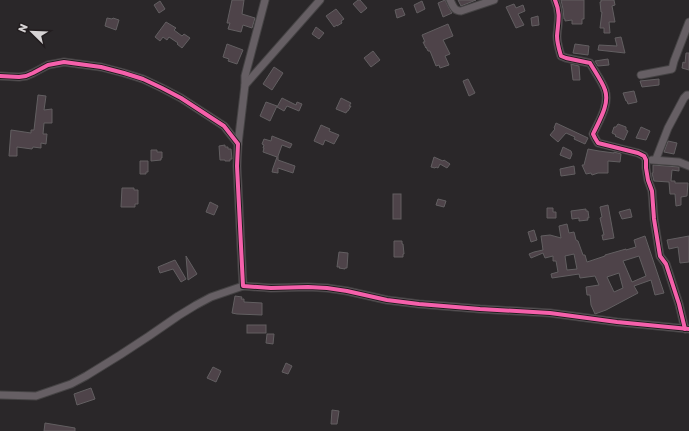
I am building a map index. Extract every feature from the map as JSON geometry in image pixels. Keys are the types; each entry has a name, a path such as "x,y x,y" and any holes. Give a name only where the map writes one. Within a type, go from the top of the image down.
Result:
{"street":[{"path":"243,286 237,166 238,144 245,76 265,0"},
{"path":"245,85 320,0"},
{"path":"450,0 455,10 461,11 494,0"},
{"path":"0,395 36,396 71,384 86,376 196,305 211,297 243,286 271,288 327,288 387,300 419,304 550,313 687,329 666,264 660,256 654,219 652,191 648,180 646,160 644,156 638,153 598,143 595,138 593,134 605,107 607,97 605,89 590,63 561,56 557,36 559,22 558,6 555,0"},
{"path":"641,75 672,69 689,22"},
{"path":"0,76 26,76 48,65 64,62 124,72 143,79 181,98 224,126 238,144"},
{"path":"656,159 668,128 684,98 687,95 689,96"},
{"path":"646,160 656,159 679,162 689,166"}],"building":[{"path":"232,0 244,0 242,14 255,18 252,28 243,25 241,32 228,29 230,23 227,23"},
{"path":"360,0 367,8 361,13 353,4"},
{"path":"445,0 452,13 443,17 438,3"},
{"path":"458,0 476,0 461,6"},
{"path":"561,0 584,0 584,19 582,19 582,24 572,24 572,20 565,21"},
{"path":"601,0 614,0 615,5 612,6 615,22 609,22 610,33 604,33 604,28 600,28 602,12"},
{"path":"160,1 165,9 159,13 154,5"},
{"path":"422,1 425,9 417,13 414,5"},
{"path":"514,4 516,8 523,5 525,11 518,14 524,25 516,28 506,7"},
{"path":"402,8 405,15 397,18 395,10"},
{"path":"336,9 344,19 341,21 342,23 334,27 326,16"},
{"path":"538,16 539,25 532,26 531,18"},
{"path":"107,18 119,20 116,30 105,26"},
{"path":"166,22 176,28 174,30 182,36 184,34 190,38 182,48 177,44 178,43 169,37 167,40 163,37 160,41 155,37"},
{"path":"448,24 453,36 443,40 450,54 445,56 449,65 440,68 439,65 436,66 430,51 426,48 422,35"},
{"path":"316,27 324,33 319,39 312,34"},
{"path":"621,37 625,53 598,50 599,45 617,46 615,38"},
{"path":"227,44 243,50 237,64 228,61 229,59 223,57"},
{"path":"575,44 589,46 588,55 573,53"},
{"path":"373,51 380,60 371,67 364,58"},
{"path":"686,53 689,53 689,70 682,68 683,62 685,63"},
{"path":"608,59 609,65 598,66 595,61"},
{"path":"571,64 579,66 580,80 573,80"},
{"path":"274,67 283,73 272,90 263,84"},
{"path":"468,79 475,93 469,96 463,81"},
{"path":"659,79 659,85 642,87 640,81"},
{"path":"634,91 637,102 628,104 623,93"},
{"path":"38,95 46,96 44,110 52,109 52,123 44,123 43,134 47,134 46,144 41,143 41,148 33,147 32,149 17,147 17,156 9,156 11,130 31,133 31,130 34,130"},
{"path":"282,98 296,105 297,102 302,104 299,111 287,106 284,111 277,107"},
{"path":"341,98 351,103 349,106 351,106 346,113 336,109"},
{"path":"266,102 277,106 270,121 260,116"},
{"path":"556,123 588,138 585,144 566,133 558,142 550,135 555,129"},
{"path":"618,124 626,127 626,130 628,131 624,140 612,133 614,127"},
{"path":"321,125 330,129 329,131 339,135 334,144 325,140 323,145 314,141"},
{"path":"641,127 650,131 646,140 636,138"},
{"path":"272,136 292,144 290,148 282,145 278,160 295,166 293,173 278,168 278,173 272,172 277,157 263,152 264,145 262,144 264,139 271,141"},
{"path":"668,141 677,143 674,154 664,152"},
{"path":"225,145 228,149 231,149 232,159 230,159 230,161 220,160 219,146"},
{"path":"563,147 571,151 572,154 570,159 560,155"},
{"path":"588,149 621,154 620,162 608,161 608,173 598,173 592,175 591,173 586,174 582,165 584,165"},
{"path":"151,150 162,152 161,160 151,161"},
{"path":"434,157 443,161 444,160 450,164 447,168 440,164 438,168 431,167"},
{"path":"140,161 148,161 148,172 146,172 146,174 140,174"},
{"path":"653,165 679,167 679,171 672,170 671,181 675,181 675,183 688,183 687,196 681,197 681,205 676,206 675,194 670,194 669,182 654,181 652,173"},
{"path":"574,166 575,174 561,176 560,169"},
{"path":"122,188 134,188 134,190 138,190 138,204 135,204 135,207 121,207"},
{"path":"393,194 401,194 401,219 393,219"},
{"path":"438,199 446,201 444,207 436,205"},
{"path":"210,202 218,206 214,215 206,212"},
{"path":"608,205 614,238 603,240 602,235 604,235 600,218 602,217 600,207"},
{"path":"547,208 553,208 553,212 556,212 556,218 547,218"},
{"path":"586,209 586,211 588,211 588,220 579,221 579,218 572,219 571,211"},
{"path":"630,209 632,217 622,219 619,212"},
{"path":"567,224 569,233 574,232 576,240 578,241 583,255 585,255 587,262 605,255 636,247 634,240 645,236 664,293 655,295 651,280 634,286 638,293 606,310 595,314 591,305 590,295 587,295 586,287 599,285 595,276 580,278 579,274 552,278 551,274 558,272 556,261 553,261 553,256 545,258 543,253 531,258 529,254 543,250 541,236 550,235 561,238 559,226","holes":["574,254 577,269 567,270 565,256","639,256 646,276 632,282 623,261","619,273 623,288 614,292 607,277"]},
{"path":"534,230 537,240 531,242 528,232"},
{"path":"689,236 689,262 680,263 678,247 669,249 667,240"},
{"path":"394,241 402,241 403,257 394,257"},
{"path":"339,252 348,253 347,268 345,269 337,267"},
{"path":"186,256 197,274 188,280"},
{"path":"175,260 186,279 181,282 173,269 160,273 158,267"},
{"path":"235,296 242,297 241,299 244,299 244,302 262,303 262,315 232,313"},
{"path":"247,325 266,325 266,333 247,333"},
{"path":"267,334 274,334 273,344 266,343"},
{"path":"286,363 292,366 288,374 282,372"},
{"path":"213,367 221,371 216,382 207,378"},
{"path":"91,388 95,399 77,405 74,394"},
{"path":"332,410 339,411 337,424 331,424"},
{"path":"45,423 75,428 75,431 44,431"}],"cycle path":[{"path":"555,0 559,14 557,41 561,56 590,63 605,90 605,107 593,134 595,138 598,143 638,153 644,156 646,160 648,180 652,191 654,219 660,256 666,264 679,304 685,329"},
{"path":"0,76 26,76 48,65 64,62 101,67 143,79 162,88 181,98 224,126 238,144 237,166 243,286 271,288 327,288 387,300 419,304 550,313 617,322 689,329"}]}
